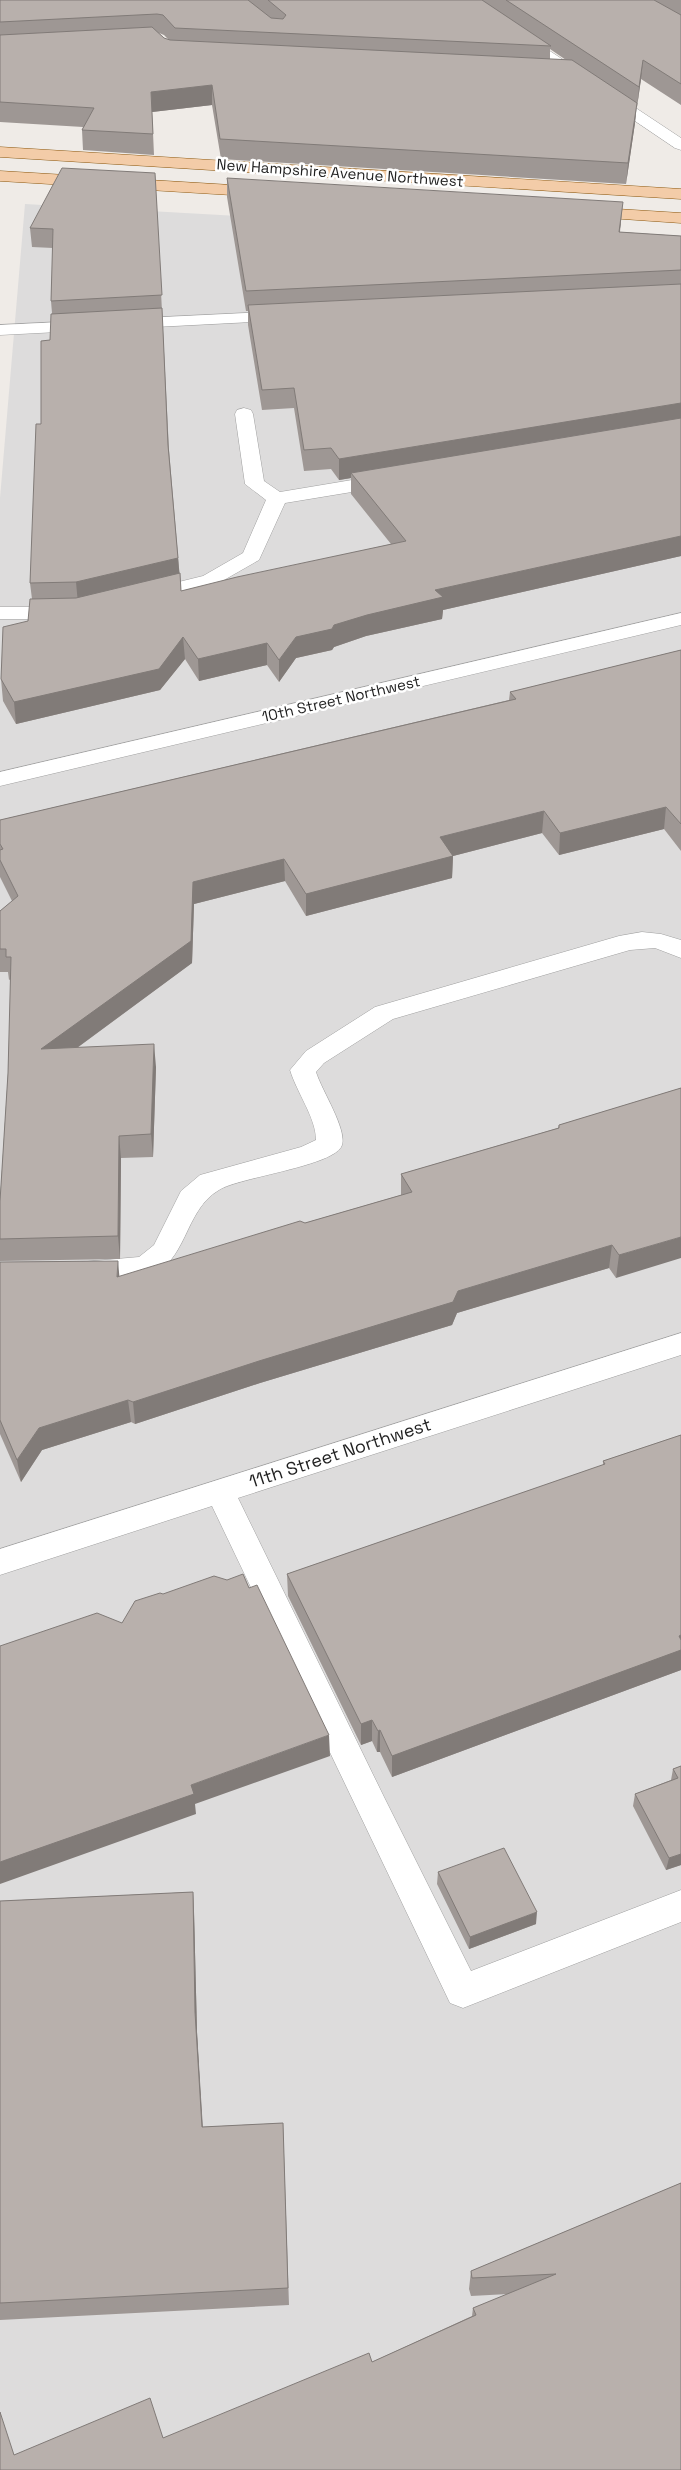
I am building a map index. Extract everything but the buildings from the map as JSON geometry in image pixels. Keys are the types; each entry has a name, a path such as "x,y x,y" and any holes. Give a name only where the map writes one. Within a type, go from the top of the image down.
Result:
{"main road":[{"name":"New Hampshire Avenue Northwest","path":"0,152 681,194"},
{"name":"New Hampshire Avenue Northwest","path":"0,176 276,193"},
{"path":"572,211 681,218"}],"street":[{"path":"463,0 681,144"},
{"path":"549,73 575,74"},
{"path":"0,330 307,316"},
{"path":"244,414 255,484 277,498 405,477"},
{"path":"126,601 210,580 252,556 277,498"},
{"path":"0,613 78,612 88,610"},
{"name":"10th Street Northwest","path":"0,779 681,619"},
{"path":"58,1272 146,1268 164,1252 191,1198 210,1182 310,1154 329,1145 329,1128 308,1088 303,1070 315,1057 384,1014 628,942 649,938 668,942 681,950"},
{"name":"11th Street Northwest","path":"0,1562 681,1344"},
{"path":"220,1491 372,1808 463,1991 681,1906"}],"shaded area":[{"path":"25,204 681,241 681,2470 0,2470 0,498"}]}
